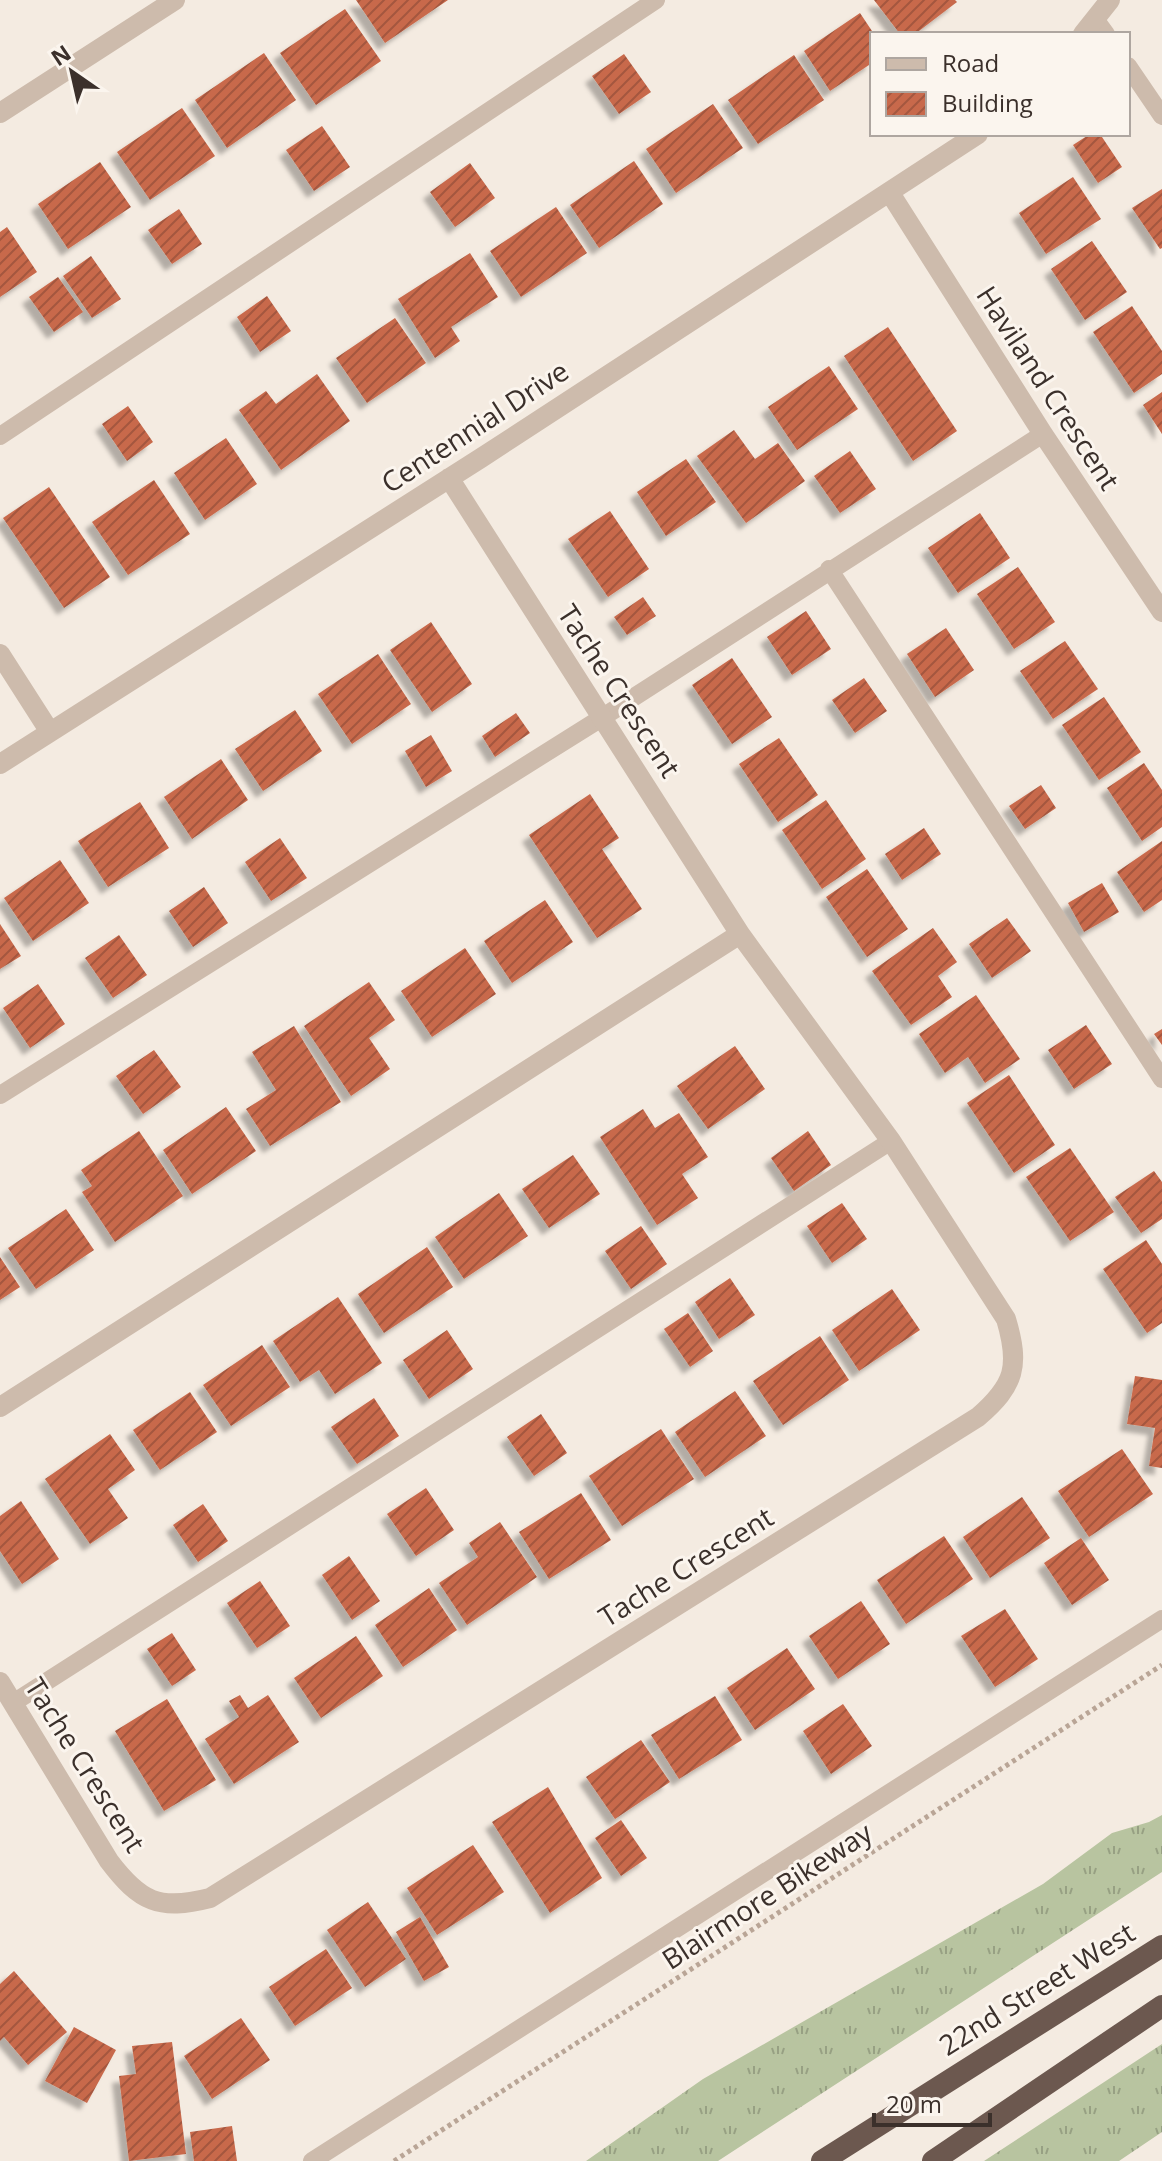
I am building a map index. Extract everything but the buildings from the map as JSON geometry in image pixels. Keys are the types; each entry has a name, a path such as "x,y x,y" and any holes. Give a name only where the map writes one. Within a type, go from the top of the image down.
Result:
{"highway":[{"name":"22nd Street West","path":"822,2161 1162,1946"},
{"path":"933,2161 1162,2006"}],"street":[{"path":"0,113 175,0"},
{"path":"1095,29 1110,0"},
{"name":"Centennial Drive","path":"0,764 449,478 975,136"},
{"name":"Haviland Crescent","path":"890,193 1043,434 1162,612"},
{"name":"Tache Crescent","path":"0,1682 109,1861 127,1885 153,1901 182,1905 210,1898 978,1417 1000,1398 1013,1375 1015,1348 1006,1319 891,1141 740,934 449,478"},
{"path":"0,654 50,732"},
{"path":"0,1407 740,934"}],"lane":[{"path":"0,436 656,0"},
{"path":"1130,69 1162,116"},
{"path":"0,1095 603,717 1043,434"},
{"path":"829,569 1162,1079"},
{"path":"13,1703 891,1141"},
{"path":"312,2161 1162,1619"}],"path":[{"name":"Blairmore Bikeway","path":"394,2161 1162,1665"}],"green space":[{"path":"1162,1815 1162,1872 718,2161 586,2161 703,2079 1043,1884 1112,1833"},
{"path":"1162,2044 1162,2132 1119,2161 984,2161"}]}
